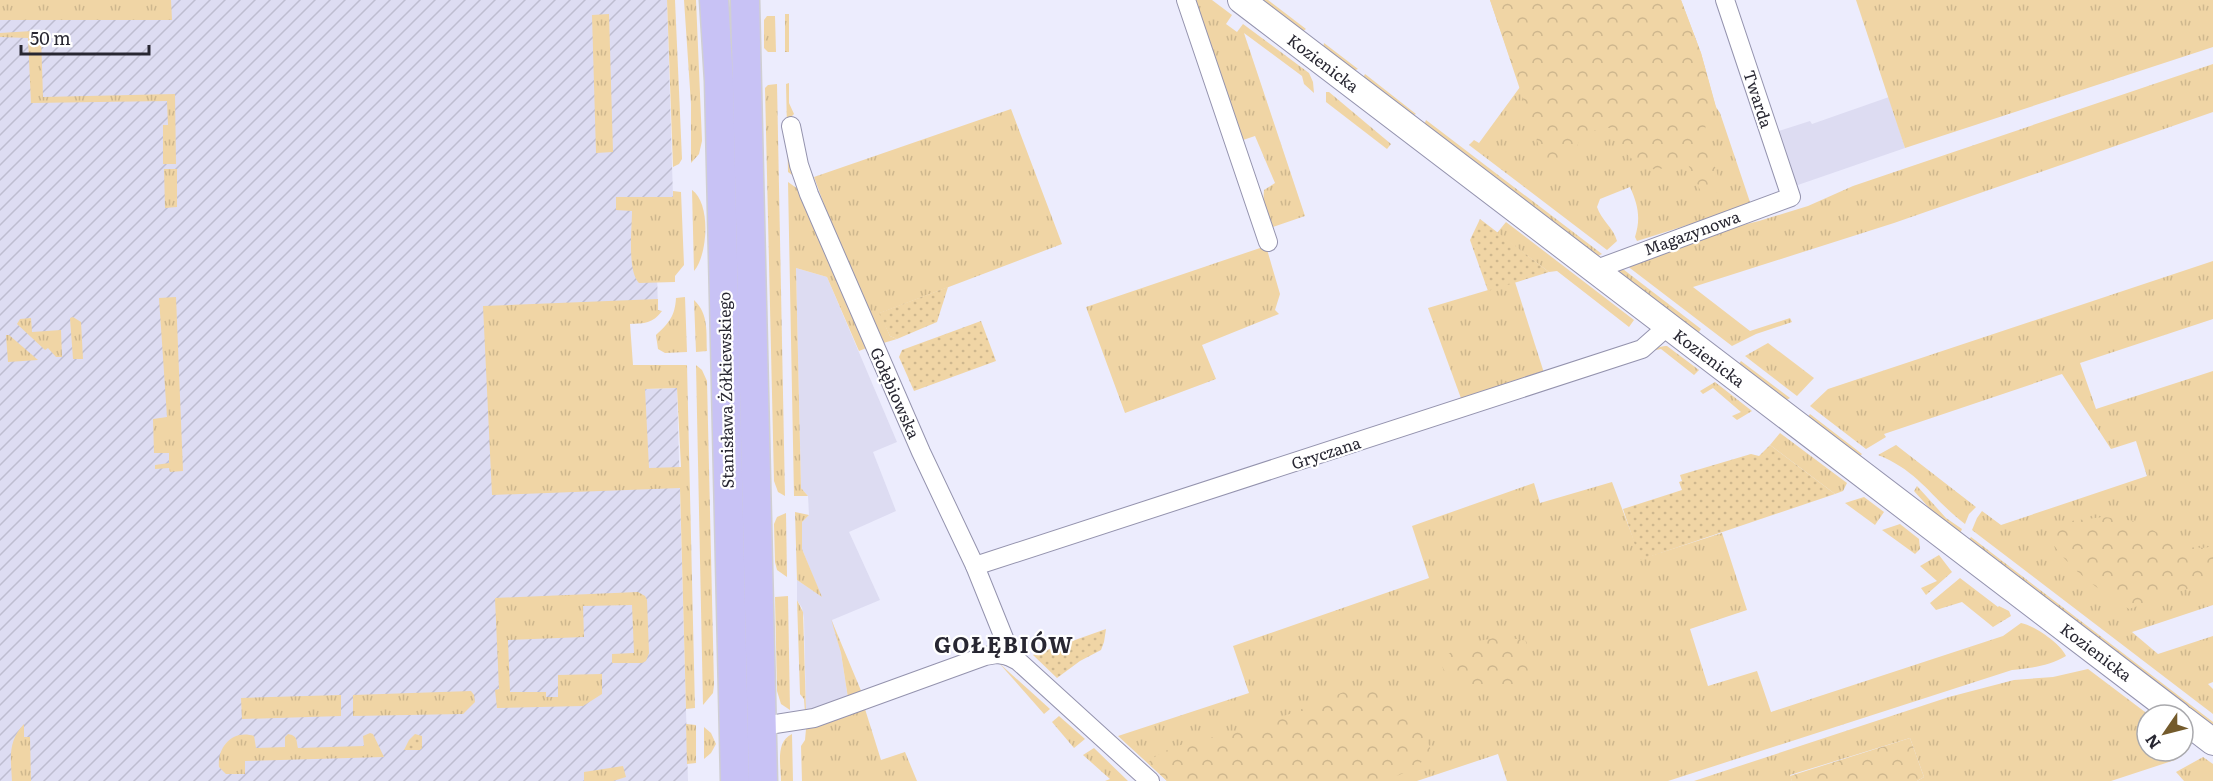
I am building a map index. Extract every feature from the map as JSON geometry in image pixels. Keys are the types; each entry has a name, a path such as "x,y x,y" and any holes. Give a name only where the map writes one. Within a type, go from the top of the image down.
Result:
{"main road":[{"name":"Stanisława Żółkiewskiego","path":"714,0 719,81 735,781"},
{"name":"Stanisława Żółkiewskiego","path":"745,0 763,781"},
{"name":"Kozienicka","path":"1241,0 2162,703"},
{"path":"2195,728 2213,742"}],"street":[{"path":"1186,0 1268,242"},
{"name":"Twarda","path":"1725,0 1791,197"},
{"name":"Gołębiowska","path":"791,126 799,165 830,243 921,452 975,566 1006,643 1008,656"},
{"name":"Magazynowa","path":"1594,270 1791,197"},
{"name":"Gryczana","path":"975,566 1642,349 1668,326"},
{"path":"762,726 814,718 985,656 997,654 1018,661 1150,781"}],"shaded area":[{"path":"0,0 667,0 673,197 655,197 658,310 620,311 623,390 677,388 688,781 0,781"},
{"path":"1889,97 1905,148 1795,186 1776,132 1810,121 1812,124"},
{"path":"796,268 827,277 897,442 873,452 896,511 849,532 880,600 832,620 841,653 848,698 806,712 804,618 797,600 797,580 821,596 802,549 802,522 809,515 808,496 801,488"}],"green space":[{"path":"0,0 171,0 172,20 0,20"},
{"path":"667,0 675,0 682,159 673,167"},
{"path":"684,0 696,0 702,141 699,154 691,163 691,104"},
{"path":"1190,0 1212,0 1232,15 1226,24 1237,32 1243,24 1309,73 1314,93 1304,84 1302,76 1244,33 1305,216 1270,228 1263,206 1264,190 1275,183 1255,136 1243,140 1235,126"},
{"path":"1260,0 1268,0 1306,29 1302,32"},
{"path":"1490,0 1681,0 1701,53 1716,107 1751,205 1637,241 1635,237 1638,212 1630,187 1600,199 1597,207 1617,241 1607,250 1469,145 1474,140 1479,143 1520,87"},
{"path":"1490,0 1681,0 1701,53 1716,108 1706,118 1705,135 1722,189 1716,193 1701,192 1683,154 1662,169 1642,166 1626,153 1621,146 1618,133 1609,128 1596,130 1583,137 1578,144 1572,163 1558,164 1544,161"},
{"path":"1856,0 2213,0 2213,47 1905,148"},
{"path":"609,14 613,152 596,153 592,15"},
{"path":"785,14 789,14 789,52 785,52"},
{"path":"767,16 775,16 776,52 768,52 764,48 764,20"},
{"path":"32,31 41,37 43,97 175,94 176,164 163,164 163,125 168,125 167,101 31,103 28,38 0,37 0,33"},
{"path":"1324,43 1358,69 1353,71 1323,48"},
{"path":"2213,64 2213,112 1894,223 1693,287 1750,331 1790,318 1792,322 1756,334 1732,346 1622,262 1714,232 1808,206 1853,186"},
{"path":"1365,74 1416,114 1412,116 1363,78"},
{"path":"789,83 789,103 794,114 789,119 799,180 788,172 786,84"},
{"path":"777,84 785,496 778,492 774,481 765,88 768,85"},
{"path":"1326,92 1329,92 1391,144 1387,149 1326,102"},
{"path":"1011,109 1062,244 880,313 890,336 897,339 880,344 838,243 814,177"},
{"path":"1426,120 1602,254 1596,257 1424,125"},
{"path":"164,169 177,169 177,207 165,208"},
{"path":"788,182 798,189 869,347 859,351 827,277 796,268 801,488 808,496 794,496"},
{"path":"692,190 698,197 705,217 705,242 699,263 694,271"},
{"path":"673,191 681,192 684,265 675,276 675,282 639,283 635,277 632,259 632,211 616,210 616,197 673,197"},
{"path":"1480,219 1549,272 1488,291 1470,240"},
{"path":"1506,222 1634,320 1629,327 1557,271 1549,272 1497,233"},
{"path":"1266,246 1280,294 1275,310 1279,314 1202,345 1216,379 1125,413 1086,307"},
{"path":"2213,261 2213,319 2080,363 2096,409 2213,371 2213,605 2132,632 2158,654 2213,636 2213,682 2208,684 2213,689 2213,714 1972,530 1982,511 2001,525 2147,476 2136,441 2111,449 2062,374 1884,434 1886,437 1866,449 1810,406 1828,389"},
{"path":"1619,266 1701,329 1697,335 1612,269"},
{"path":"1515,282 1545,376 1462,401 1428,308"},
{"path":"948,287 937,322 897,339 890,336 879,313"},
{"path":"176,297 183,471 170,472 169,468 155,469 155,465 169,463 169,453 154,453 153,419 167,417 159,298"},
{"path":"685,297 687,352 665,353 658,349 656,335 670,319 676,298"},
{"path":"658,299 658,310 662,311 655,318 644,323 630,324 633,365 687,365 695,708 686,709 680,488 492,495 483,306","holes":["677,388 681,467 649,468 645,389"]},
{"path":"694,300 704,317 707,351 696,352"},
{"path":"73,317 81,322 83,359 73,359 70,318"},
{"path":"31,318 32,332 61,330 62,357 56,357 48,348 45,350 17,324 20,319"},
{"path":"981,321 996,361 914,391 899,357 902,350"},
{"path":"6,335 9,335 38,360 8,362"},
{"path":"1768,343 1814,378 1797,396 1745,356"},
{"path":"1667,346 1699,370 1694,375 1661,349 1651,351 1650,349"},
{"path":"1741,361 1790,398 1785,401 1738,365"},
{"path":"696,365 702,370 707,381 714,685 713,693 703,705"},
{"path":"1715,382 1752,411 1737,420 1732,416 1741,412 1713,388 1703,394 1700,391"},
{"path":"1810,414 1862,454 1859,457 1807,418"},
{"path":"1780,433 1847,483 1843,491 1835,494 1770,445"},
{"path":"1770,445 1835,494 1640,560 1623,509 1682,490 1679,482 1682,481 1680,475 1751,454 1759,456"},
{"path":"1896,445 1976,507 1969,514 1965,524 1915,477 1878,455"},
{"path":"1612,482 1641,559 1722,533 1747,610 1690,629 1708,686 1757,671 1771,712 2003,636 2021,623 2033,627 2046,636 2059,646 2066,656 2047,664 2012,670 1668,781 1507,781 1498,754 1417,781 1167,781 1118,736 1249,693 1233,646 1429,578 1412,526 1534,483 1540,503"},
{"path":"1917,486 1946,518 1962,529 1959,536 1940,520 1914,491"},
{"path":"1864,497 1884,512 1875,525 1845,503"},
{"path":"795,512 809,515 802,522 802,549 822,597 797,580"},
{"path":"786,513 787,577 777,570 775,562 774,524 777,517"},
{"path":"2103,517 2132,521 2191,547 2213,546 2213,580 2129,609 2072,567 2048,535 2071,521"},
{"path":"1900,524 1919,539 1920,549 1915,554 1882,530"},
{"path":"1971,537 2188,703 2178,703 1967,542"},
{"path":"1939,555 1952,572 1926,595 1921,588 1937,581 1920,566"},
{"path":"1960,578 1998,607 2009,611 2011,616 1993,627 1962,602 1936,610 1930,603"},
{"path":"638,592 647,600 649,653 646,661 612,663 612,654 634,653 632,605 583,606 584,637 508,640 510,692 546,692 546,697 558,697 558,675 602,674 602,694 583,706 497,708 495,690 499,689 495,598"},
{"path":"788,596 790,710 781,704 777,691 775,597"},
{"path":"797,600 803,612 806,712 804,699 800,694"},
{"path":"831,619 862,693 848,698 841,653"},
{"path":"1106,629 1101,650 1080,661 1057,678 1033,655"},
{"path":"1502,636 1526,641 1534,662 1536,678 1513,688 1471,694 1447,675 1440,663 1452,651 1460,647"},
{"path":"999,663 1050,709 1044,714"},
{"path":"2088,669 2135,704 2135,763 2166,763 2111,781 1917,781 1924,777 1910,738 1790,775 1792,781 1694,781 1949,697 2014,680 2053,677"},
{"path":"1369,686 1380,689 1400,701 1415,720 1431,750 1417,766 1383,781 1167,781 1148,763 1168,750 1181,745 1248,729 1356,687"},
{"path":"471,691 475,702 463,714 353,716 353,695"},
{"path":"341,695 341,716 242,719 241,698"},
{"path":"2195,708 2213,722 2213,730 2195,716"},
{"path":"865,709 881,760 905,752 917,781 802,781 801,746 805,740 806,729"},
{"path":"1059,716 1085,739 1074,748 1052,722"},
{"path":"24,724 24,737 30,737 31,781 12,781 12,744"},
{"path":"686,724 696,725 696,763 687,764"},
{"path":"704,727 711,733 716,744 704,759"},
{"path":"288,734 295,737 298,748 364,746 363,736 373,734 384,757 245,761 245,774 226,774 219,767 224,747 233,737 239,735 254,736 256,748 285,747 285,737"},
{"path":"415,734 422,736 422,748 404,750 409,740"},
{"path":"792,734 793,781 781,781 781,748 783,742"},
{"path":"1910,738 1924,777 1917,781 1792,781 1790,776"},
{"path":"1094,748 1128,781 1105,781 1110,779 1083,755"},
{"path":"2203,757 2213,764 2213,781 2184,781 2176,772"},
{"path":"623,766 626,777 613,781 584,781 584,772"}],"district":[{"name":"GOŁĘBIÓW","path":"1004,645"}]}
